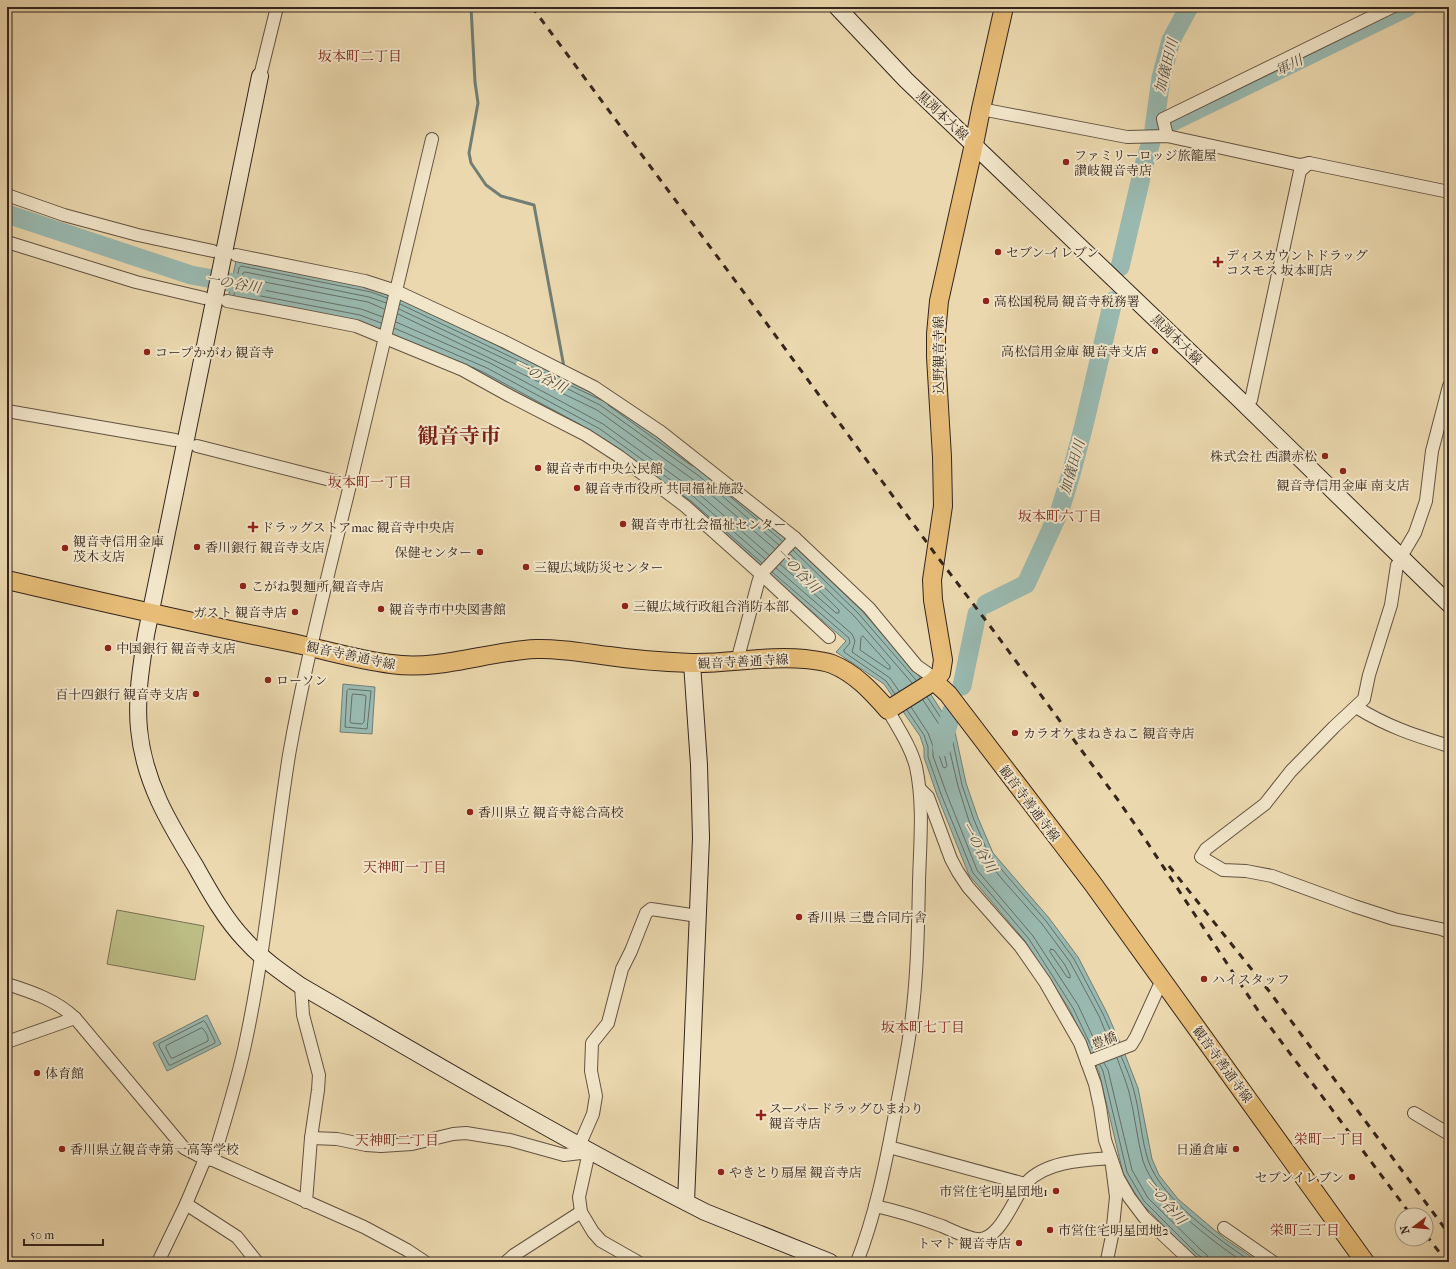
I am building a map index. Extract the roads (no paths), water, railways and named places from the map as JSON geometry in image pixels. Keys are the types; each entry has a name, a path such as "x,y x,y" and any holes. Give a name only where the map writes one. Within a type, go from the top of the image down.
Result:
{"main road":[{"name":"込野観音寺線","path":"931,683 941,673 943,660 932,600 932,580 942,506 942,456 936,334 939,301 1004,7"},
{"name":"観音寺善通寺線","path":"7,580 151,614 311,646 377,662 404,666 442,664 494,653 538,649 692,663 777,658 815,660 831,664 851,674 892,708"},
{"path":"892,708 931,683"},
{"name":"観音寺善通寺線","path":"931,683 948,694 1093,884 1365,1262"}],"street":[{"path":"272,7 225,254 139,679 137,706 139,730 147,773 158,801 210,892 240,934 275,968 301,986 584,1149 705,1212 830,1262"},
{"path":"260,76 277,7"},
{"name":"黒渕本大線","path":"837,7 906,80 1401,556 1449,604"},
{"path":"1167,136 1163,119 1392,7"},
{"path":"981,108 1127,137 1167,136 1300,165 1309,163 1449,192"},
{"path":"158,1262 209,1159 228,1109 246,1040 261,956 289,755 311,646 386,338 432,139"},
{"path":"1251,400 1300,171 1309,163"},
{"path":"7,195 64,215 138,234 225,254 365,281 396,291 503,341 594,387 661,432 795,538 869,608 917,666 927,672 931,683"},
{"path":"7,242 136,282 356,326 463,370 586,435 620,457 685,506 830,637"},
{"path":"1405,550 1415,533 1426,502 1432,452 1449,386"},
{"path":"7,411 175,440"},
{"path":"197,446 350,485"},
{"path":"737,661 761,574 795,538"},
{"path":"1397,565 1391,605 1369,675 1364,699 1291,771 1265,804 1206,849 1201,858 1223,870 1246,871 1272,876 1387,917 1449,932"},
{"path":"686,1202 701,838 699,765 692,663"},
{"path":"1356,707 1378,721 1407,733 1449,746"},
{"path":"857,1262 869,1230 889,1147 908,1044 914,997 918,935 920,789 915,765 892,708"},
{"path":"920,789 928,797 951,858 958,872 968,887 1020,946 1045,982 1080,1043 1100,1107 1105,1140 1118,1178 1129,1197 1144,1217 1192,1262"},
{"path":"638,1262 601,1241 593,1232 581,1212 579,1197 584,1149 596,1096 591,1071 592,1043 597,1039 608,1023 622,969 646,913 651,909 698,916"},
{"name":"豊橋","path":"1087,1062 1131,1045 1162,980"},
{"path":"7,984 42,995 67,1010 76,1018 184,1148 364,1227 407,1250 425,1262"},
{"path":"301,986 303,1014 319,1075 311,1138 306,1202"},
{"path":"7,1042 76,1018"},
{"path":"1414,1113 1449,1134"},
{"path":"311,1138 338,1139 366,1145 381,1146 412,1144 454,1134 466,1133 510,1140 564,1154 584,1149"},
{"path":"889,1147 1025,1184"},
{"path":"875,1206 905,1213 977,1239 990,1236 998,1228 1025,1184 1040,1172 1072,1161 1111,1158"},
{"path":"1109,1262 1107,1260 1112,1236 1116,1197 1111,1158"},
{"path":"186,1204 237,1237 257,1262"},
{"path":"506,1262 514,1255 581,1212"},
{"path":"1224,1228 1273,1262"}],"water":[{"path":"236,261 372,288 407,302 605,398 704,469 796,548 861,610 917,673 955,732 966,783 978,818 993,853 1049,918 1078,957 1107,1013 1138,1088 1152,1159 1159,1175 1178,1199 1225,1239 1259,1262 1203,1262 1195,1257 1141,1203 1123,1173 1099,1072 1070,1010 1025,941 969,875 937,795 924,757 924,748 920,736 884,684 836,652 846,641 689,504 595,437 398,340 228,298"},
{"path":"343,684 375,687 372,734 340,732"},
{"path":"207,1015 221,1044 167,1071 153,1043"}],"waterway":[{"path":"471,7 475,82 478,103 469,153 471,163 486,185 501,196 534,205 564,367"},
{"name":"加儀田川","path":"1154,129 1161,78 1171,40 1189,7"},
{"name":"軍川","path":"1170,123 1408,7"},
{"name":"加儀田川","path":"1120,267 1144,165 1151,142"},
{"name":"一の谷川","path":"7,214 191,275 257,287"},
{"name":"加儀田川","path":"986,604 1026,584 1060,510 1084,425 1113,301"},
{"name":"加儀田川","path":"962,686 977,614"},
{"name":"加儀田川","path":"942,747 952,710"}],"railway":[{"path":"532,7 1118,800 1259,1012 1405,1207"},
{"path":"1169,866 1269,991 1449,1234"},
{"path":"1434,1245 1447,1262"}],"place":[{"name":"ファミリーロッジ旅籠屋 讃岐観音寺店","path":"1066,162"},
{"name":"セブン-イレブン","path":"998,252"},
{"name":"ディスカウントドラッグ コスモス 坂本町店","path":"1218,262"},
{"name":"高松国税局 観音寺税務署","path":"986,301"},
{"name":"高松信用金庫 観音寺支店","path":"1155,351"},
{"name":"コープかがわ 観音寺","path":"147,352"},
{"name":"株式会社 西讃赤松","path":"1325,456"},
{"name":"観音寺市中央公民館","path":"538,468"},
{"name":"観音寺信用金庫 南支店","path":"1343,471"},
{"name":"観音寺市役所 共同福祉施設","path":"577,488"},
{"name":"観音寺市社会福祉センター","path":"623,524"},
{"name":"ドラッグストアmac 観音寺中央店","path":"253,527"},
{"name":"香川銀行 観音寺支店","path":"197,547"},
{"name":"観音寺信用金庫 茂木支店","path":"65,548"},
{"name":"保健センター","path":"480,552"},
{"name":"三観広域防災センター","path":"526,567"},
{"name":"こがね製麺所 観音寺店","path":"243,586"},
{"name":"三観広域行政組合消防本部","path":"625,606"},
{"name":"観音寺市中央図書館","path":"381,609"},
{"name":"ガスト 観音寺店","path":"295,612"},
{"name":"中国銀行 観音寺支店","path":"108,648"},
{"name":"ローソン","path":"268,680"},
{"name":"百十四銀行 観音寺支店","path":"196,694"},
{"name":"カラオケまねきねこ 観音寺店","path":"1015,733"},
{"name":"香川県立 観音寺総合高校","path":"470,812"},
{"name":"香川県 三豊合同庁舎","path":"799,917"},
{"name":"ハイスタッフ","path":"1204,979"},
{"name":"体育館","path":"37,1073"},
{"name":"スーパードラッグひまわり 観音寺店","path":"761,1115"},
{"name":"香川県立観音寺第一高等学校","path":"62,1149"},
{"name":"日通倉庫","path":"1236,1149"},
{"name":"やきとり扇屋 観音寺店","path":"721,1172"},
{"name":"セブンイレブン","path":"1352,1177"},
{"name":"市営住宅明星団地1","path":"1056,1191"},
{"name":"市営住宅明星団地2","path":"1050,1230"},
{"name":"トマト 観音寺店","path":"1019,1243"}],"district":[{"name":"坂本町二丁目","path":"360,56"},
{"name":"観音寺市","path":"459,436"},
{"name":"坂本町一丁目","path":"370,482"},
{"name":"坂本町六丁目","path":"1060,516"},
{"name":"天神町一丁目","path":"405,867"},
{"name":"坂本町七丁目","path":"923,1027"},
{"name":"栄町一丁目","path":"1329,1139"},
{"name":"天神町二丁目","path":"397,1140"},
{"name":"栄町三丁目","path":"1305,1230"}]}
